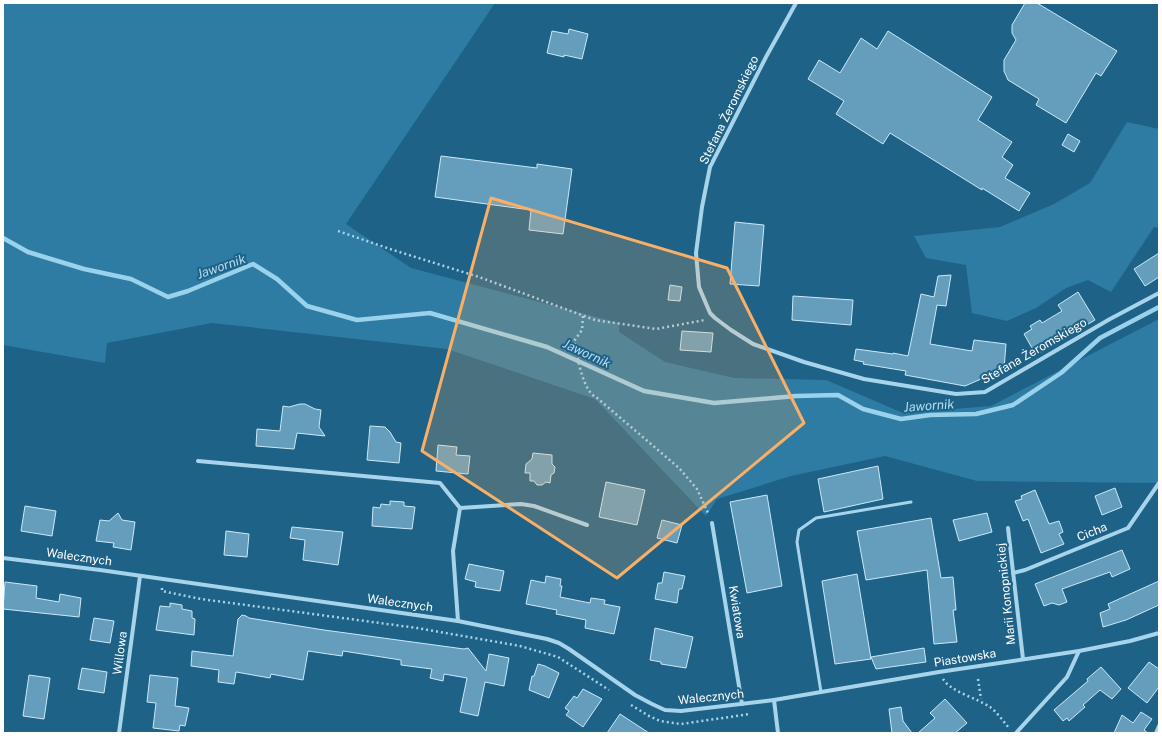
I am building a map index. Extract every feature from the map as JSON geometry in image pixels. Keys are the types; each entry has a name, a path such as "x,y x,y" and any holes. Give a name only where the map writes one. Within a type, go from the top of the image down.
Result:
{"street":[{"name":"Stefana Żeromskiego","path":"796,3 766,57 710,167 702,206 696,254 699,287 710,313 715,318 753,344 804,362 864,378 956,394 985,392 1110,319 1159,293"},
{"path":"198,460 440,483 460,508 453,551 458,621"},
{"name":"Cicha","path":"1013,573 1032,567 1128,528 1159,483"},
{"path":"460,508 521,504 534,506 587,525"},
{"name":"Kwiatowa","path":"712,523 742,704"},
{"name":"Marii Konopnickiej","path":"1008,528 1023,659"},
{"name":"Walecznych","path":"3,558 100,570 458,621 547,639 559,643 635,695 665,710 681,711 774,700"},
{"name":"Willowa","path":"119,733 140,576"},
{"name":"Piastowska","path":"774,700 939,672 1079,651 1130,641 1159,633"},
{"path":"1016,733 1067,677 1079,651"},
{"path":"774,700 778,733"},
{"path":"1156,733 1159,726"}],"lane":[{"path":"821,692 797,542 799,530 816,518 911,502"}],"path":[{"path":"338,231 392,250 479,277 595,320 656,329 715,318"},
{"path":"583,316 582,330 574,341 585,384 592,395 679,468 698,489 712,523"},
{"path":"162,585 162,591 201,599 417,628 520,646 558,657 613,693"},
{"path":"939,672 946,683 990,707 1010,729"},
{"path":"978,679 981,699"},
{"path":"626,701 649,716 674,724 690,724 750,714"}],"highlighted area":[{"path":"491,198 727,268 804,423 617,578 422,451"}],"shaded area":[{"path":"3,3 495,3 346,224 411,268 619,323 619,332 665,362 734,378 826,380 903,413 991,406 1159,319 1159,483 977,481 885,456 791,476 717,499 706,516 595,399 447,349 212,323 107,343 105,363 3,345"},
{"path":"1127,122 1159,129 1159,228 1154,227 1111,292 1088,280 1066,288 1036,308 1007,321 972,313 966,265 926,258 914,236 1000,227 1054,204 1090,183"}],"building":[{"path":"1025,3 1037,3 1117,51 1101,76 1096,73 1066,123 1036,105 1039,99 1008,80 1004,71 1004,60 1016,40 1012,33 1012,25"},
{"path":"569,29 588,34 582,59 547,53 552,31 568,34"},
{"path":"888,31 992,97 978,120 1012,142 1002,157 1013,165 1005,178 1030,193 1019,211 890,133 883,144 836,114 844,101 808,79 819,60 840,73 861,38 877,49"},
{"path":"1068,134 1080,141 1074,152 1062,145"},
{"path":"441,156 537,168 537,164 572,169 563,234 529,230 531,210 435,197"},
{"path":"735,222 764,225 759,286 730,284"},
{"path":"1159,253 1159,277 1145,286 1134,269"},
{"path":"951,275 946,306 937,305 930,344 972,351 974,340 1006,344 1004,369 965,386 905,375 906,371 863,364 864,362 854,360 856,349 908,356 921,294 934,297 938,276"},
{"path":"670,285 682,287 680,301 668,300"},
{"path":"1078,292 1095,320 1036,355 1024,334 1032,329 1030,326 1040,320 1042,323 1062,311 1058,305"},
{"path":"793,296 853,300 851,325 792,320"},
{"path":"682,331 713,333 711,352 680,350"},
{"path":"305,404 321,410 319,427 325,436 297,433 294,449 256,446 257,429 280,431 283,406 289,407"},
{"path":"370,426 385,427 396,442 401,443 399,463 367,460"},
{"path":"438,445 457,447 456,455 470,456 468,474 436,471"},
{"path":"533,453 552,455 552,464 555,467 554,473 551,475 550,483 546,482 542,485 537,485 534,481 530,481 530,473 525,473 526,464 532,459"},
{"path":"878,466 883,499 824,512 818,479"},
{"path":"606,482 645,490 637,525 599,517"},
{"path":"1115,488 1122,507 1102,515 1095,496"},
{"path":"1035,490 1049,524 1059,521 1063,532 1059,534 1064,544 1041,553 1028,519 1023,521 1015,501 1022,499 1021,496"},
{"path":"767,495 782,586 747,593 730,502"},
{"path":"390,501 404,502 404,506 415,507 412,529 372,526 373,507 380,508 381,504 390,505"},
{"path":"25,506 56,511 52,536 21,531"},
{"path":"118,513 122,520 135,522 131,550 113,547 114,543 96,541 100,520 109,521"},
{"path":"987,513 992,532 959,541 953,520"},
{"path":"931,518 941,578 953,577 956,610 953,610 957,642 934,644 927,570 866,580 857,531"},
{"path":"662,520 682,525 677,543 657,538"},
{"path":"292,527 343,532 338,565 303,560 305,540 290,538"},
{"path":"226,531 249,534 247,557 224,555"},
{"path":"1122,550 1130,569 1112,577 1110,572 1062,589 1067,602 1059,605 1052,603 1044,606 1035,584"},
{"path":"469,564 504,571 500,591 475,587 476,582 465,579"},
{"path":"664,572 685,576 682,589 679,589 677,603 655,599 658,583 662,583"},
{"path":"857,574 871,659 835,664 822,581"},
{"path":"546,576 561,579 560,586 562,586 560,597 590,603 591,598 605,600 604,604 620,607 614,634 585,628 586,620 556,614 557,610 526,604 531,580 545,583"},
{"path":"1159,581 1159,605 1126,620 1103,627 1100,613 1110,609 1108,604"},
{"path":"5,582 37,586 36,598 59,602 60,594 81,598 79,617 3,609"},
{"path":"170,603 182,605 182,609 192,611 192,618 195,619 194,635 156,630 160,606 170,607"},
{"path":"242,615 249,618 324,630 464,649 468,648 486,671 489,654 509,658 504,686 485,682 478,716 460,712 467,678 444,674 443,681 430,678 432,669 401,665 401,660 343,651 342,656 308,651 303,680 271,674 270,678 236,672 234,684 218,682 219,670 191,666 192,651 233,656 238,619"},
{"path":"94,618 114,621 110,643 90,640"},
{"path":"655,628 693,637 686,668 661,664 661,662 650,660"},
{"path":"924,648 926,662 876,669 871,657"},
{"path":"1149,662 1159,669 1159,687 1147,703 1128,688"},
{"path":"538,664 559,673 549,698 529,690 532,676 534,676"},
{"path":"1101,667 1121,689 1112,699 1100,690 1083,705 1085,707 1069,721 1067,718 1063,721 1054,710 1088,681 1087,679"},
{"path":"82,668 107,672 104,693 78,689"},
{"path":"29,675 50,678 44,719 23,716"},
{"path":"150,675 178,678 175,706 189,708 185,726 180,725 179,731 153,728 156,703 147,702"},
{"path":"583,689 602,699 583,727 566,715 569,711 565,708 574,696 577,698"},
{"path":"945,699 967,723 955,733 918,733 935,718 930,713"},
{"path":"901,707 903,721 912,733 892,733 889,709"},
{"path":"1141,712 1152,719 1144,730 1148,733 1114,733 1122,715 1133,723"},
{"path":"620,714 649,733 607,733"}],"waterway":[{"name":"Jawornik","path":"3,238 28,252 84,269 131,279 168,297 188,291 253,264 277,279 307,306 357,320 430,313 547,347 644,391 714,403 796,396 838,395 863,409 901,419 930,415 976,414 1013,405 1061,373 1100,338 1159,307"}]}
